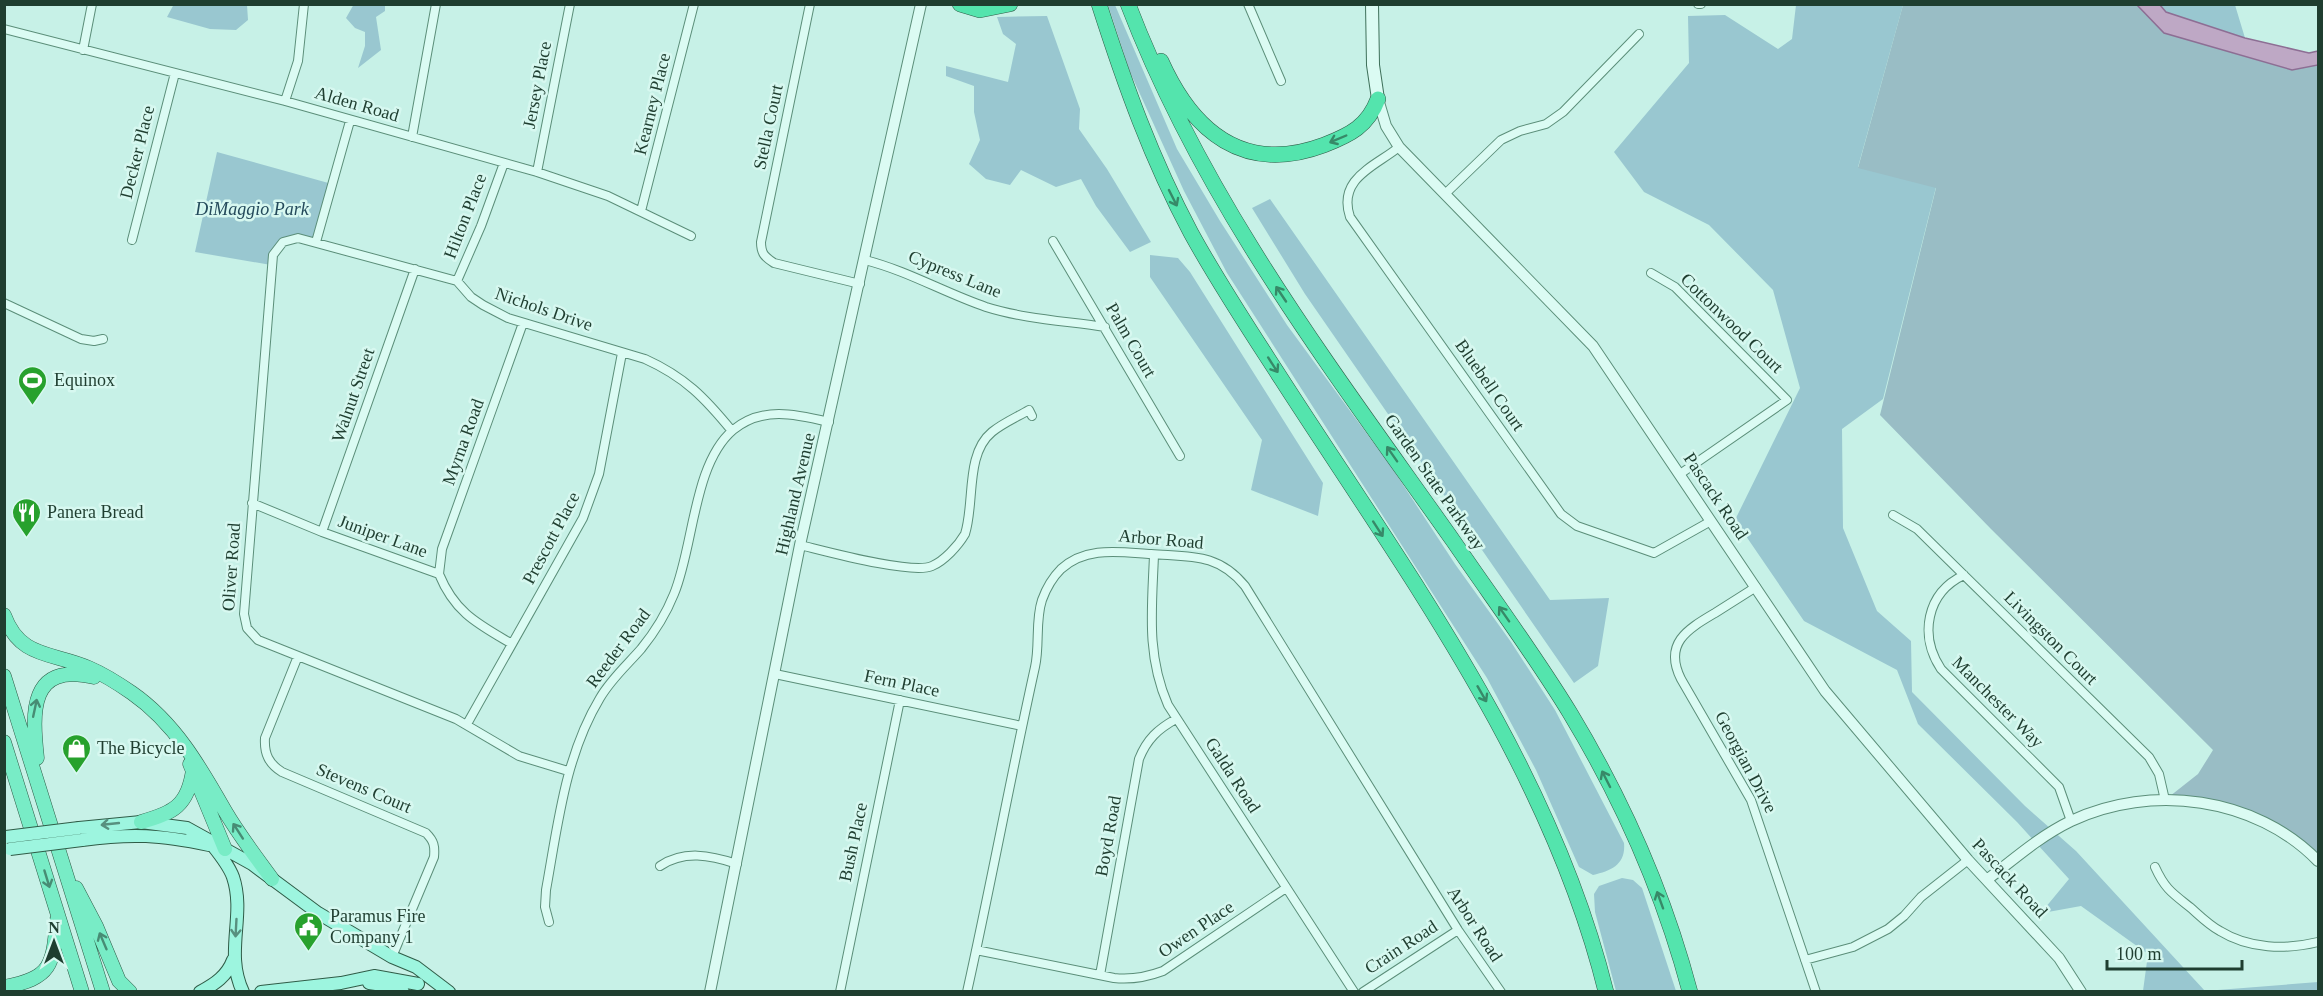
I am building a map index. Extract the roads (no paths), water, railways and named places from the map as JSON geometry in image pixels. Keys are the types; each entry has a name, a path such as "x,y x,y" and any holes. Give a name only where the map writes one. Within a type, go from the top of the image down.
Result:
{"highway":[{"path":"960,4 989,10 1010,4"},
{"path":"1091,4 1128,110 1192,234 1225,291 1422,597 1491,709 1531,787 1561,857 1584,919 1606,992"},
{"path":"1099,4 1148,145"},
{"name":"Garden State Parkway","path":"1128,4 1178,122 1253,252 1535,658 1587,743 1636,842 1657,893 1690,992"},
{"path":"1134,4 1168,75 1193,115 1223,142 1245,151 1282,155 1307,151 1334,141 1362,126 1371,115 1378,99"},
{"path":"4,615 15,637 26,647 90,668 147,705 175,732 201,768 246,843 272,879"},
{"path":"39,787 33,717 42,689 53,679 66,674 109,680"},
{"path":"4,676 103,992"},
{"path":"4,742 82,992"},
{"path":"184,745 219,848"},
{"path":"141,822 167,814 178,806 187,795 193,770"},
{"path":"4,779 24,805"},
{"path":"63,865 92,916 119,981 130,992"},
{"path":"4,987 30,982 46,969 54,946 57,912"},
{"path":"1679,956 1695,992"},
{"path":"4,987 26,992"}],"main road":[{"name":"Pascack Road","path":"1372,4 1373,65 1378,99"},
{"path":"6,842 80,834 141,822 187,828 219,848 252,864 318,913 392,957 416,967 448,992"},
{"path":"80,834 154,835 219,848"},
{"path":"219,848 235,883 237,910 235,973 243,992"},
{"path":"200,992 217,982 225,974 231,965 234,953"},
{"path":"392,957 422,988"},
{"path":"261,992 374,976 422,988"},
{"path":"341,982 383,985 403,992"}],"street":[{"path":"83,50 92,4"},
{"path":"285,101 298,61 304,4"},
{"path":"412,137 436,4"},
{"name":"Jersey Place","path":"537,172 570,4"},
{"name":"Kearney Place","path":"641,211 694,4"},
{"name":"Stella Court","path":"810,4 761,242 763,255 774,263 860,284"},
{"name":"Highland Avenue","path":"710,992 800,545 921,4"},
{"path":"1248,4 1281,81"},
{"name":"Alden Road","path":"4,29 285,101 537,172 599,193 691,236"},
{"path":"1445,194 1500,140 1520,131 1546,124 1563,112 1639,34"},
{"name":"Decker Place","path":"132,240 175,73"},
{"name":"Pascack Road","path":"1378,99 1386,126 1400,147 1593,346 1838,706 1968,860 2059,958 2080,992"},
{"path":"316,242 350,121"},
{"name":"Bluebell Court","path":"1400,147 1366,168 1353,184 1347,200 1350,217 1561,514 1577,525 1654,553 1711,521"},
{"name":"Hilton Place","path":"457,281 481,226 504,163"},
{"name":"Nichols Drive","path":"272,261 277,248 283,242 298,238 457,281 471,297 483,305 524,324 645,359 681,378 708,401 732,431"},
{"name":"Palm Court","path":"1053,241 1180,456"},
{"name":"Cypress Lane","path":"865,260 903,271 989,308 1105,327"},
{"name":"Oliver Road","path":"272,261 252,503 244,621 247,628 258,640 467,724 519,756 568,771"},
{"name":"Walnut Street","path":"322,532 415,269"},
{"name":"Cottonwood Court","path":"1651,273 1675,287 1787,400 1680,474"},
{"path":"4,303 81,339 94,341 103,339"},
{"name":"Myrna Road","path":"439,574 442,549 524,324"},
{"name":"Prescott Place","path":"467,724 573,537 591,498 599,474 622,353"},
{"path":"800,545 911,569 933,566 960,542 965,534 976,458 985,438 1029,410 1032,416"},
{"name":"Reeder Road","path":"549,922 545,907 546,890 568,771 582,733 601,696 655,630 674,594 712,454 732,431 748,420 774,412 829,422"},
{"name":"Juniper Lane","path":"252,503 322,532 439,574 447,592 463,613 512,644"},
{"name":"Livingston Court","path":"1893,515 1917,529 2149,757 2159,774 2165,800"},
{"name":"Arbor Road","path":"968,992 1036,663 1041,603 1052,579 1070,562 1094,552 1203,558 1227,568 1245,586 1458,930 1501,992"},
{"name":"Galda Road","path":"1154,555 1152,651 1162,690 1176,719 1354,992"},
{"name":"Manchester Way","path":"1964,575 1941,592 1930,611 1927,635 1934,659 1941,669 2059,787 2071,821"},
{"name":"Georgian Drive","path":"1756,587 1688,629 1678,644 1675,662 1681,679 1751,800 1816,992"},
{"name":"Stevens Court","path":"298,656 265,738 264,747 269,761 282,772 426,832 433,839 434,857 392,957"},
{"name":"Fern Place","path":"775,674 1022,726"},
{"name":"Bush Place","path":"840,992 900,700"},
{"name":"Boyd Road","path":"1100,975 1139,759 1150,738 1158,729 1176,719"},
{"path":"1988,879 2032,845 2071,821 2119,805 2165,800 2209,804 2253,818 2294,840 2319,861"},
{"path":"660,866 671,859 690,855 711,856 737,864"},
{"path":"1805,960 1852,947 1888,929 1904,916 1921,897 1968,860"},
{"path":"2155,867 2164,886 2219,931 2238,940 2272,947 2290,947 2319,942"},
{"name":"Owen Place","path":"976,950 1100,975 1126,979 1138,978 1163,971 1286,888"},
{"name":"Crain Road","path":"1363,992 1458,930"}],"place":[{"name":"Equinox","path":"33,406"},
{"name":"Panera Bread","path":"26,538"},
{"name":"The Bicycle","path":"76,774"},
{"name":"Paramus Fire Company 1","path":"309,952"}],"park label":[{"name":"DiMaggio Park","path":"252,209"}]}
